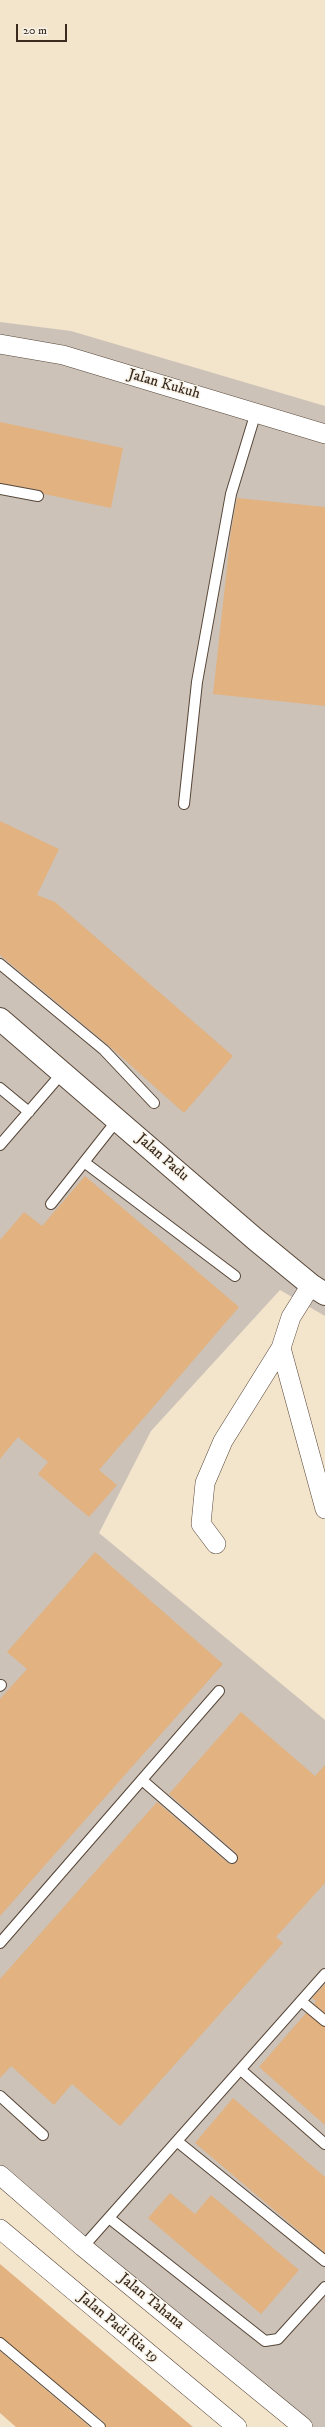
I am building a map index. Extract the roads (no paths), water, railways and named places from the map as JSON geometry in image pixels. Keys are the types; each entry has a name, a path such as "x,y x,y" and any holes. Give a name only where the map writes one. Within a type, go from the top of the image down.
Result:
{"street":[{"name":"Jalan Kukuh","path":"0,344 63,355 325,434"},
{"name":"Jalan Padu","path":"0,1019 318,1289"},
{"path":"216,1544 201,1524 205,1483 223,1441 281,1348 291,1317 318,1289"},
{"path":"281,1348 325,1509"},
{"name":"Jalan Tahana","path":"0,2175 83,2247 303,2427"},
{"name":"Jalan Padi Ria 19","path":"0,2229 237,2427"}],"lane":[{"path":"184,804 197,682 231,494 256,412"},
{"path":"0,489 38,496"},
{"path":"0,964 104,1050 154,1103"},
{"path":"0,1145 63,1072"},
{"path":"0,1088 29,1112"},
{"path":"51,1204 118,1119"},
{"path":"84,1162 235,1276"},
{"path":"0,1943 220,1691"},
{"path":"142,1780 232,1858"},
{"path":"83,2247 242,2070 325,1974"},
{"path":"301,2002 325,2021"},
{"path":"242,2070 325,2144"},
{"path":"0,2096 43,2135"},
{"path":"178,2142 325,2260"},
{"path":"109,2218 266,2341 278,2339 325,2287"},
{"path":"0,2343 100,2427"}]}
